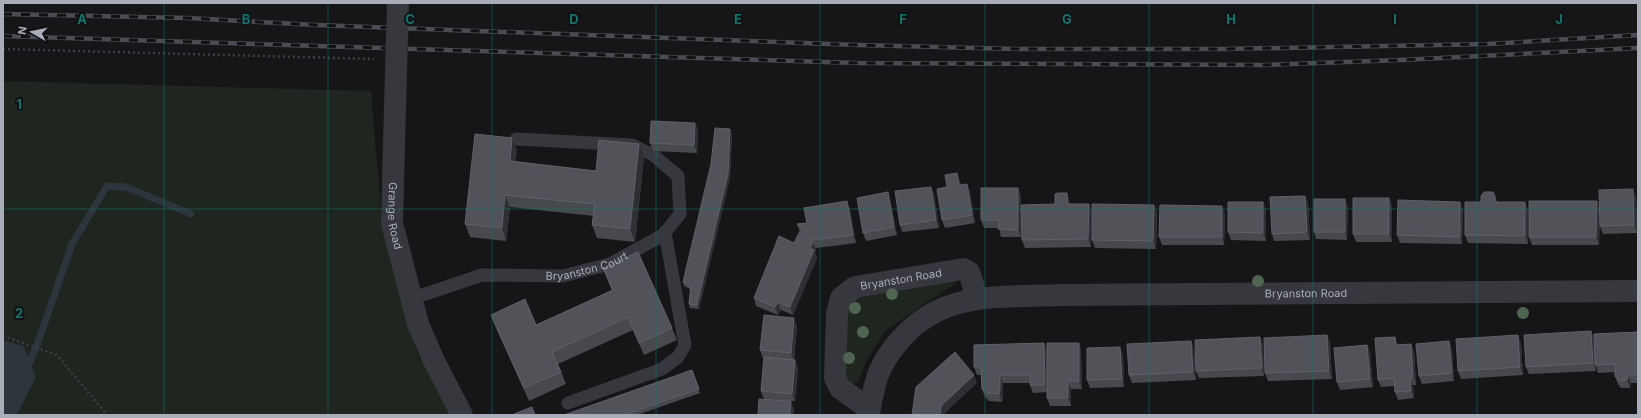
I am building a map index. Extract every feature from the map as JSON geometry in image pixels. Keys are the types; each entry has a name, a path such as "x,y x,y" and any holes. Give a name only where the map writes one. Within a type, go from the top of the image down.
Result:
{"street":[{"name":"Grange Road","path":"398,3 392,223 418,324 434,361 462,415"},
{"name":"Bryanston Road","path":"975,299 973,284 969,272 963,269 855,287 841,298 837,314 835,378 840,388 869,412 880,368 903,335 936,310 952,304 975,299 1069,295 1638,291"}],"lane":[{"name":"Bryanston Court","path":"411,299 482,275 563,276 610,264 663,235 680,214 678,176 653,155 632,145 516,139"},
{"path":"568,403 662,369 678,357 685,345 665,232"}],"path":[{"path":"3,49 376,60"},
{"path":"3,336 57,355 107,415"}],"shaded area":[{"path":"3,81 371,91 381,212 417,352 450,415 17,415 36,377 24,346 3,340"},
{"path":"956,278 956,283 885,331 866,362 858,383 848,384 839,370 850,297"},
{"path":"3,340 24,346 36,377 17,415 3,415"}],"building":[{"path":"651,121 695,123 694,145 650,143"},
{"path":"715,128 730,129 728,174 697,305 689,304 691,286 683,282 711,164"},
{"path":"475,134 512,138 510,161 596,171 599,140 639,144 630,229 592,225 595,204 505,195 502,228 465,224"},
{"path":"957,173 959,185 967,184 972,215 942,220 937,189 947,187 945,175"},
{"path":"931,187 936,220 900,225 895,191"},
{"path":"981,188 1018,188 1018,230 998,229 999,220 981,220"},
{"path":"1633,189 1634,225 1600,226 1599,190"},
{"path":"888,192 894,227 863,233 857,198"},
{"path":"1484,192 1493,192 1495,202 1525,202 1525,236 1465,235 1465,202 1481,202 1481,196"},
{"path":"1067,193 1068,204 1089,204 1088,239 1022,240 1021,205 1055,204 1055,194"},
{"path":"1305,196 1307,232 1272,234 1270,197"},
{"path":"1353,198 1389,198 1389,234 1353,234"},
{"path":"1314,199 1345,199 1345,232 1314,232"},
{"path":"1398,200 1460,202 1460,237 1397,235"},
{"path":"847,201 853,235 813,240 797,224 807,223 804,208"},
{"path":"1529,201 1597,201 1596,237 1529,237"},
{"path":"1228,202 1263,202 1263,233 1228,232"},
{"path":"1092,204 1154,205 1153,241 1092,240"},
{"path":"1160,205 1222,206 1222,237 1159,237"},
{"path":"800,231 813,242 810,248 814,250 790,307 778,302 775,307 754,298 779,236 794,243"},
{"path":"638,252 672,328 639,343 628,317 552,352 561,372 524,388 491,315 525,299 536,325 613,290 603,268"},
{"path":"764,315 794,318 791,353 760,350"},
{"path":"1591,331 1593,363 1526,367 1524,335"},
{"path":"1638,332 1638,375 1628,375 1627,380 1619,381 1615,376 1615,364 1595,365 1594,334"},
{"path":"1327,335 1329,371 1265,373 1264,338"},
{"path":"1518,335 1520,367 1458,371 1456,339"},
{"path":"1260,337 1262,368 1196,371 1195,340"},
{"path":"1395,337 1396,345 1411,344 1413,377 1410,378 1411,391 1395,392 1394,378 1378,380 1375,338"},
{"path":"1191,341 1193,372 1129,375 1127,344"},
{"path":"1449,341 1452,373 1419,376 1416,344"},
{"path":"1044,343 1045,385 1030,385 1030,375 1000,375 999,394 986,393 982,389 981,367 974,367 974,345"},
{"path":"1047,343 1079,343 1079,381 1068,381 1068,398 1047,398"},
{"path":"1367,345 1370,379 1337,382 1334,348"},
{"path":"1120,347 1122,379 1087,380 1087,348"},
{"path":"955,352 974,375 941,406 940,415 912,415 916,387"},
{"path":"764,357 795,360 792,394 761,391"},
{"path":"692,370 699,389 623,415 564,415"},
{"path":"759,399 791,401 790,415 758,415"},
{"path":"532,407 535,415 514,414"}],"waterway":[{"path":"30,362 72,244 107,186 126,187 191,214"}],"railway":[{"path":"3,14 187,18 316,25 858,45 1017,49 1225,49 1488,44 1638,35"},
{"path":"3,36 858,63 1264,65 1401,60 1638,48"}]}
